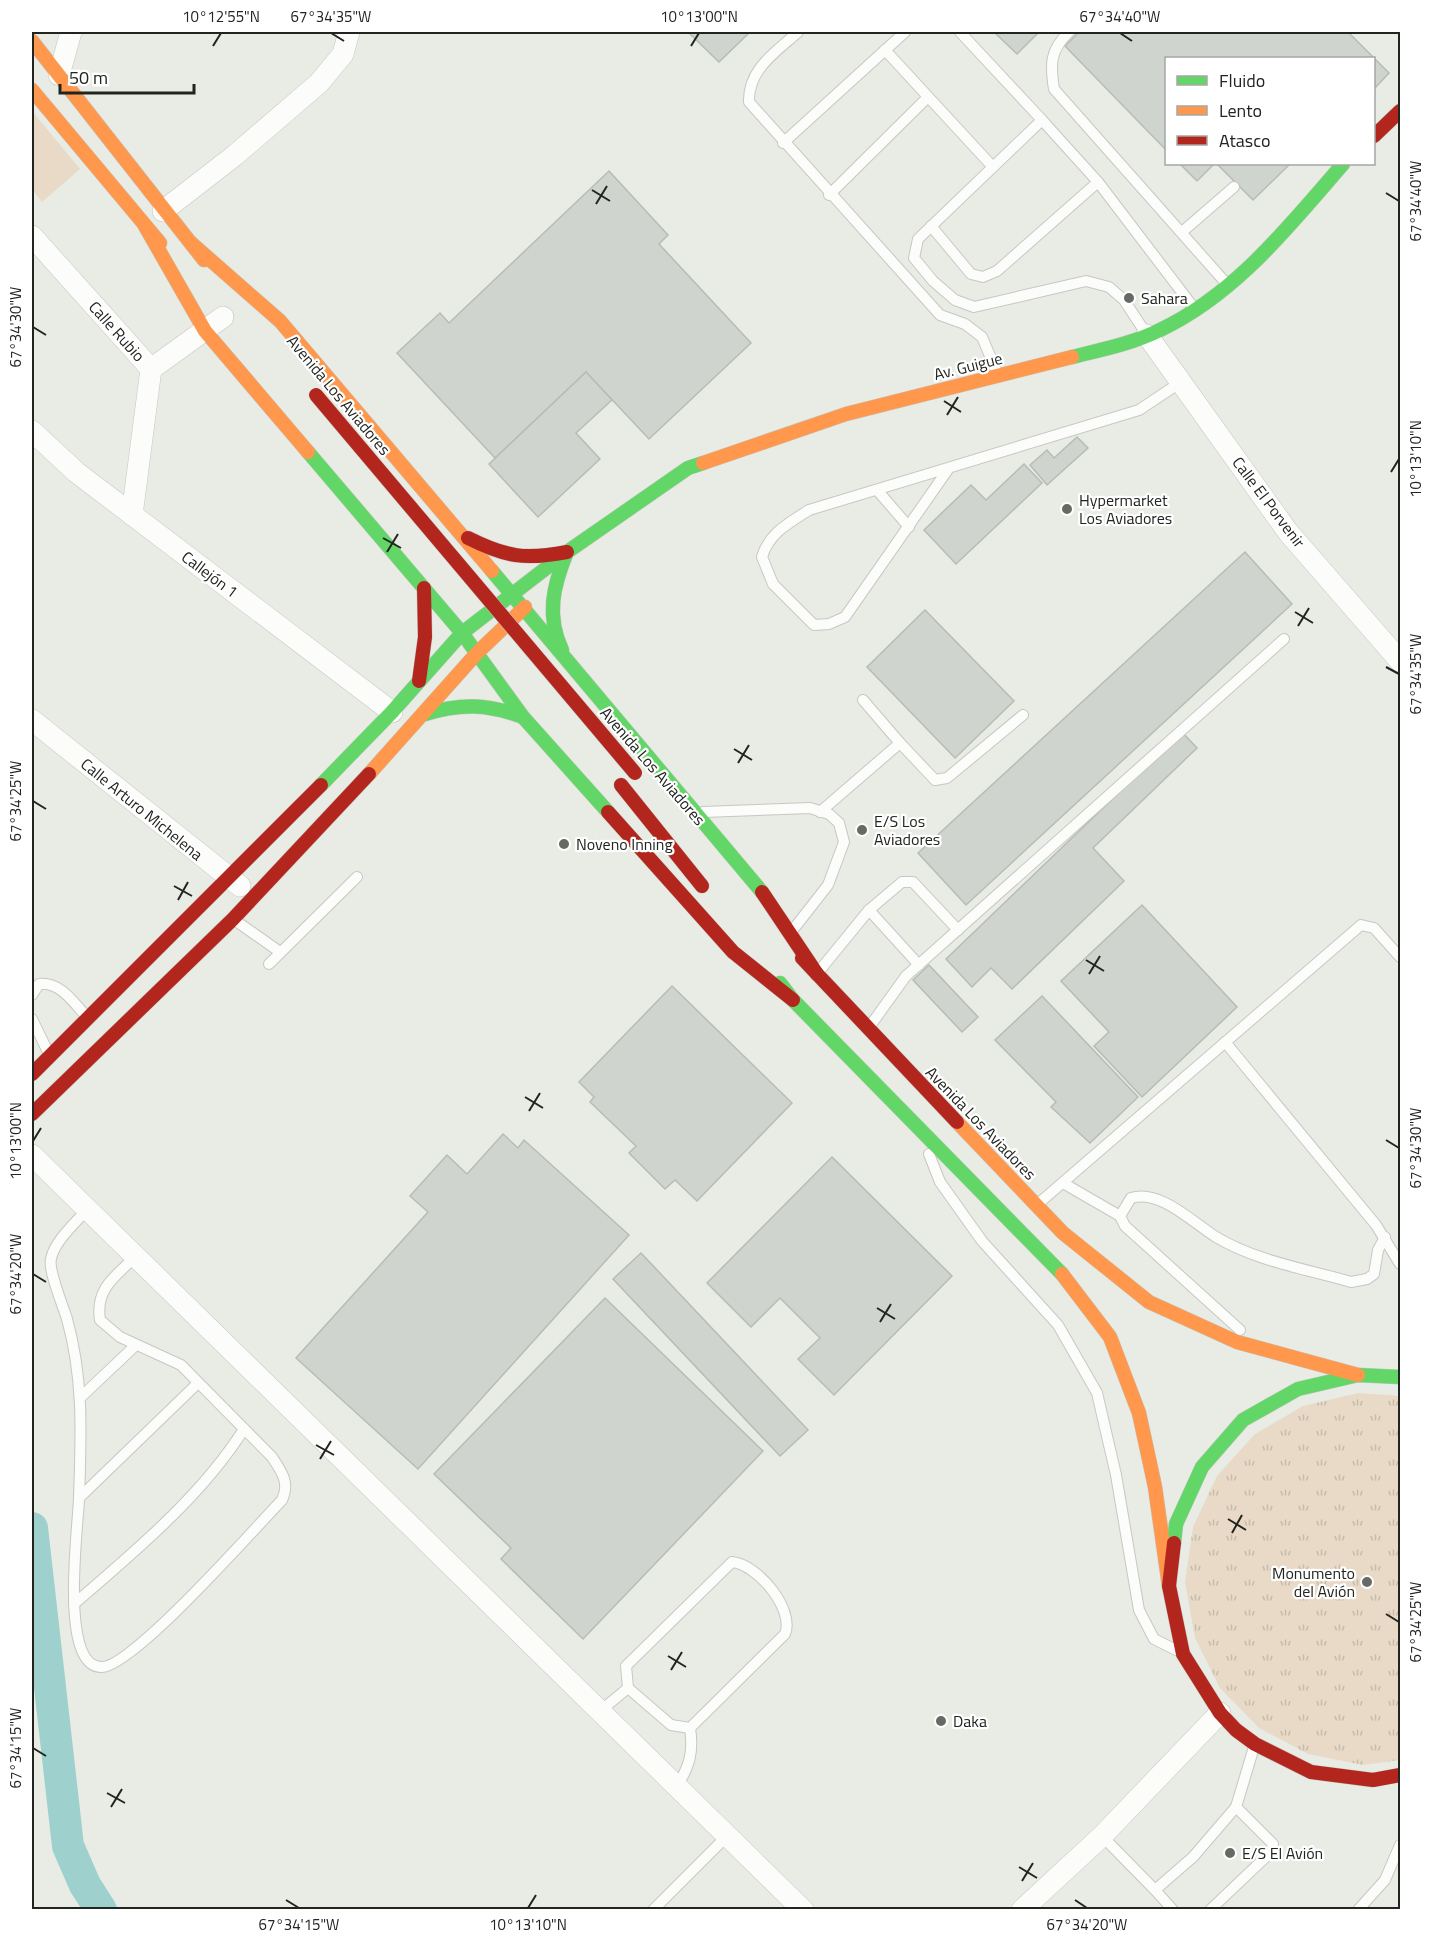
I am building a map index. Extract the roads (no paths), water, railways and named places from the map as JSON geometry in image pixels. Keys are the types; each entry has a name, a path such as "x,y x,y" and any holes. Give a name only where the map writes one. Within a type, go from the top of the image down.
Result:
{"main road":[{"path":"32,41 164,211 250,315"},
{"path":"32,90 195,284"},
{"path":"1375,135 1401,111"},
{"name":"Av. Guigue","path":"567,552 688,468 846,414 1089,353 1147,335 1196,310 1256,263 1342,165"},
{"path":"146,226 205,331 462,633 523,717 733,952 793,1000"},
{"path":"191,243 280,321 456,532 762,891 817,974"},
{"name":"Avenida Los Aviadores","path":"313,390 639,777"},
{"path":"456,532 506,557 531,560 567,552"},
{"path":"32,1074 229,878 392,711 462,633 567,552"},
{"path":"32,1114 254,897 425,714 477,653 522,610 567,552"},
{"path":"567,552 553,585 550,618 554,637 572,668"},
{"path":"419,681 425,637 424,588"},
{"path":"468,606 506,650"},
{"path":"425,714 456,704 495,706 523,717"},
{"path":"617,780 711,897"},
{"name":"Avenida Los Aviadores","path":"753,904 1063,1233 1149,1302 1237,1342 1358,1375"},
{"path":"756,953 793,1000 1053,1263 1110,1337 1139,1413 1155,1487 1169,1586 1183,1654 1220,1713 1255,1744 1311,1772 1401,1786"},
{"path":"1169,1586 1176,1524 1202,1467 1243,1420 1298,1389 1358,1375 1401,1377"},
{"path":"1373,1780 1401,1775"}],"street":[{"path":"164,211 234,156 319,83 343,54 349,32"},
{"path":"59,75 68,33"},
{"name":"Calle Rubio","path":"32,236 151,369 132,515"},
{"path":"151,369 224,318"},
{"name":"Calle El Porvenir","path":"1147,335 1288,532 1401,661"},
{"name":"Callejón 1","path":"32,431 76,472 392,711"},
{"name":"Calle Arturo Michelena","path":"32,720 254,897"},
{"path":"32,1155 676,1789 803,1910"},
{"path":"1022,1910 1102,1836 1220,1713"}],"lane":[{"path":"798,32 756,71 749,89 749,102 829,195 940,315 965,324 982,337 998,375"},
{"path":"783,143 905,32"},
{"path":"960,32 1098,182 1196,310"},
{"path":"1069,32 1059,40 1050,65 1054,89 1228,285"},
{"path":"885,50 992,166"},
{"path":"829,195 928,97"},
{"path":"1042,120 918,239 914,258 933,281 955,300 974,308 1086,282 1108,287 1124,300 1147,335"},
{"path":"931,226 971,274 983,277 997,271 1098,182"},
{"path":"1182,232 1234,187"},
{"path":"949,468 845,617 829,624 814,625 773,584 762,557 766,544 775,532 810,510 1139,410 1181,382"},
{"path":"877,490 909,526"},
{"path":"868,1028 906,976 1284,639"},
{"path":"863,700 935,780 941,781 1023,715"},
{"path":"820,812 900,743"},
{"path":"695,812 810,808 839,824 844,842 828,885 790,934"},
{"path":"269,964 357,877"},
{"path":"817,974 869,910 902,882 908,880 914,882 958,930"},
{"path":"869,910 919,964"},
{"path":"233,919 280,952"},
{"path":"1037,1205 1360,925 1374,928 1401,957"},
{"path":"32,995 39,984 47,983 58,987 88,1019"},
{"path":"32,1019 50,1056"},
{"path":"1226,1042 1385,1237 1401,1264"},
{"path":"920,1128 940,1182 982,1241 1058,1325 1097,1393 1116,1475 1139,1610 1154,1639 1183,1654"},
{"path":"1063,1183 1120,1216 1125,1226 1261,1349"},
{"path":"1120,1216 1131,1198 1143,1194 1158,1200 1218,1238 1254,1255 1352,1282 1367,1280 1374,1274 1378,1250 1385,1237"},
{"path":"88,1208 54,1250 50,1266 78,1356 82,1396 74,1605 77,1641 85,1658 93,1666 103,1668 133,1653 282,1500 287,1489 283,1473 272,1457 181,1365 136,1345 100,1320 97,1304 105,1286 136,1256"},
{"path":"82,1396 136,1345"},
{"path":"79,1498 198,1383"},
{"path":"74,1605 130,1556 223,1462 244,1429"},
{"path":"732,1562 741,1563 773,1589 787,1617 785,1634 690,1728 671,1725 628,1688 626,1666 727,1565 732,1562"},
{"path":"599,1712 628,1688"},
{"path":"676,1789 690,1765 693,1746 690,1728"},
{"path":"1155,1890 1193,1857 1236,1807 1255,1744"},
{"path":"1210,1910 1271,1852 1273,1844 1236,1807"},
{"path":"1102,1836 1173,1910"},
{"path":"653,1910 726,1837"},
{"path":"1358,1910 1385,1880 1401,1845"}],"waterway":[{"path":"32,1528 68,1846 85,1885 101,1910"}],"place":[{"name":"Sahara","path":"1129,298"},
{"name":"Hypermarket Los Aviadores","path":"1067,509"},
{"name":"E/S Los Aviadores","path":"862,830"},
{"name":"Noveno Inning","path":"564,844"},
{"name":"Monumento del Avión","path":"1367,1582"},
{"name":"Daka","path":"941,1721"},
{"name":"E/S El Avión","path":"1230,1853"}]}
